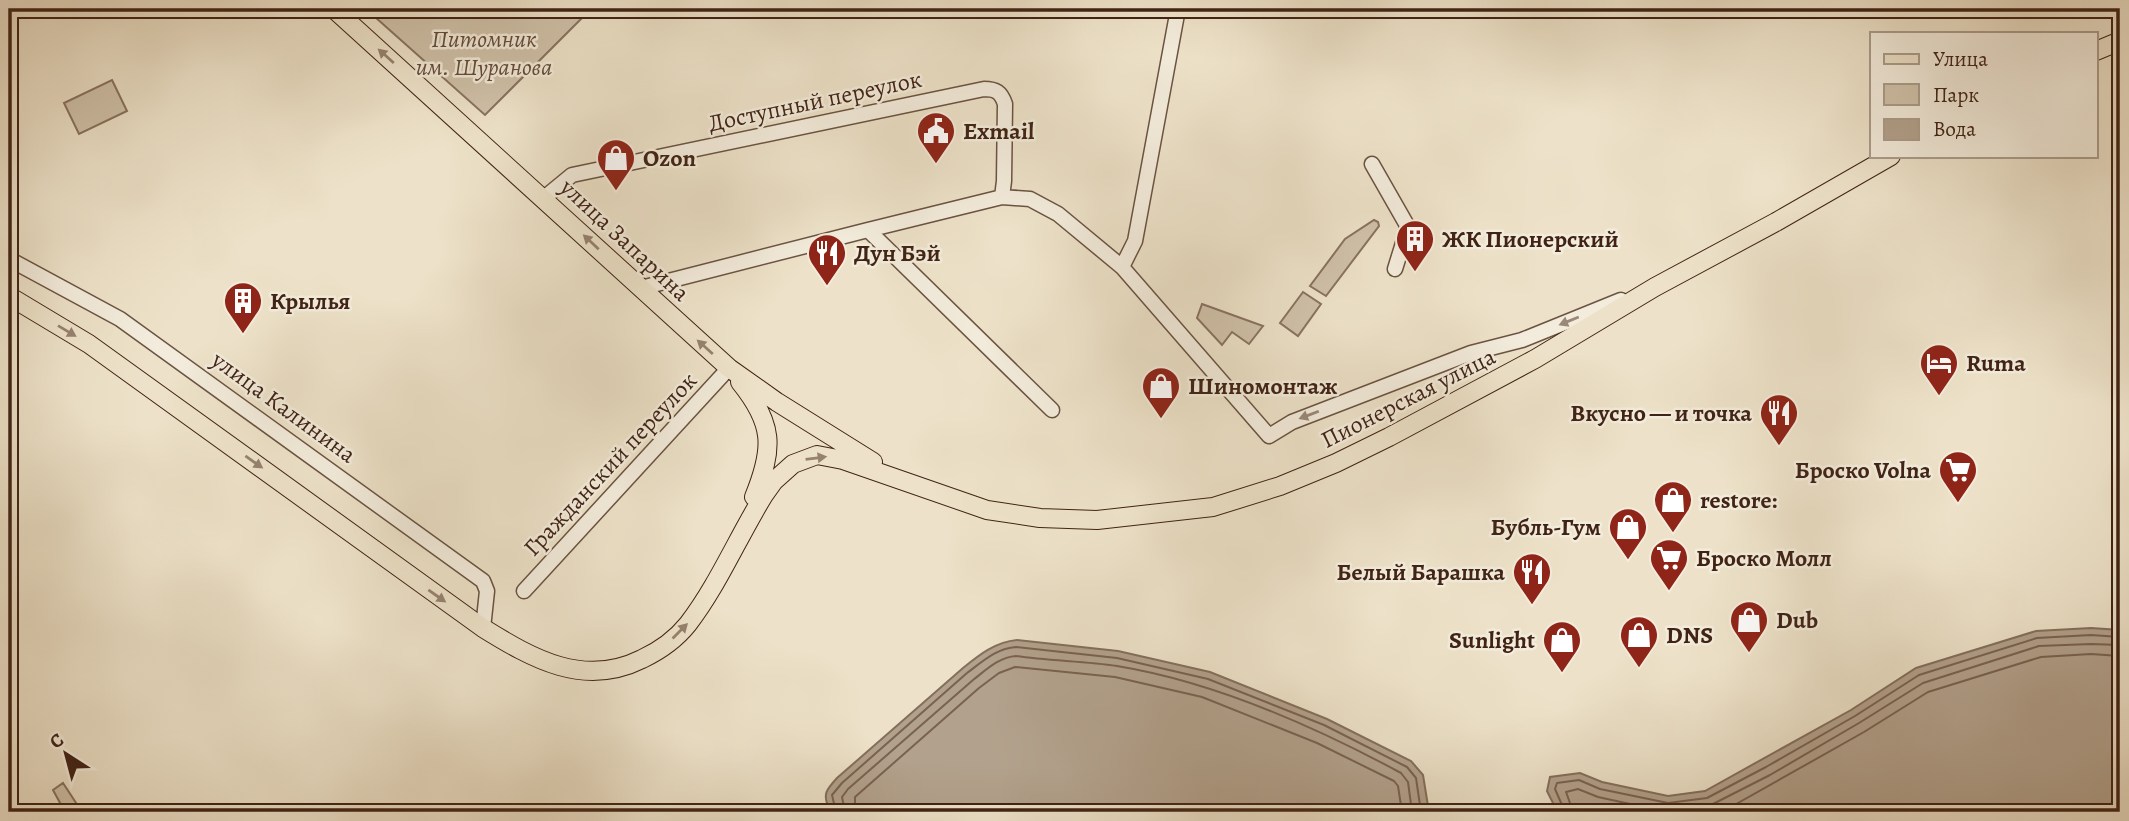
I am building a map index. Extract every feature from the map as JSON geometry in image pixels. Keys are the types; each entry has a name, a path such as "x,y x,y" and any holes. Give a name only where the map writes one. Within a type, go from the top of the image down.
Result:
{"main road":[{"name":"улица Запарина","path":"334,9 729,368 802,419 903,481"},
{"path":"2098,50 2120,41"},
{"name":"Пионерская улица","path":"903,481 987,510 1040,518 1097,520 1213,507 1280,486 1336,463 1535,359 1655,287 1888,158"},
{"path":"9,296 89,344 483,628 546,662 597,673 624,668 653,654 687,625 774,481 793,464 817,455 843,460 903,481"},
{"path":"729,368 756,404 768,435 768,459 734,546"}],"street":[{"path":"1122,267 1135,241 1178,9"},
{"name":"Доступный переулок","path":"544,198 572,174 984,89 995,89 1002,95 1005,104 1002,197"},
{"path":"1372,164 1408,227 1395,269"},
{"path":"641,288 1002,197 1030,199 1058,214 1122,267 1269,436 1292,422 1471,354 1522,340 1655,287"},
{"path":"868,230 1052,410"},
{"name":"улица Калинина","path":"9,258 120,319 483,581 487,591 483,628"},
{"name":"Гражданский переулок","path":"524,592 729,368"}],"green space":[{"name":"Питомник им. Шуранова","path":"366,9 591,9 485,115"},
{"path":"112,80 127,111 79,134 64,103"},
{"path":"1374,220 1379,226 1326,296 1310,286 1345,239"},
{"path":"1303,292 1321,304 1298,336 1280,323"},
{"path":"1202,304 1263,326 1249,344 1232,332 1222,345 1197,318"},
{"path":"63,783 82,812 65,812 53,790"}],"water":[{"path":"2091,628 2120,630 2120,812 1553,812 1555,807 1547,791 1550,777 1580,773 1602,782 1668,796 1705,791 1851,710 1916,668 2036,631"},
{"path":"1017,640 1118,651 1210,672 1327,719 1411,761 1423,775 1429,812 829,812 826,795 837,778 975,658 994,646"}],"place":[{"name":"Exmail","path":"936,165"},
{"name":"Ozon","path":"616,192"},
{"name":"ЖК Пионерский","path":"1415,273"},
{"name":"Дун Бэй","path":"827,287"},
{"name":"Крылья","path":"243,335"},
{"name":"Ruma","path":"1939,397"},
{"name":"Шиномонтаж","path":"1161,420"},
{"name":"Вкусно — и точка","path":"1779,447"},
{"name":"Броско Volna","path":"1958,504"},
{"name":"restore:","path":"1673,534"},
{"name":"Бубль-Гум","path":"1628,561"},
{"name":"Броско Молл","path":"1669,592"},
{"name":"Белый Барашка","path":"1532,606"},
{"name":"Dub","path":"1749,654"},
{"name":"DNS","path":"1639,669"},
{"name":"Sunlight","path":"1562,674"}]}
